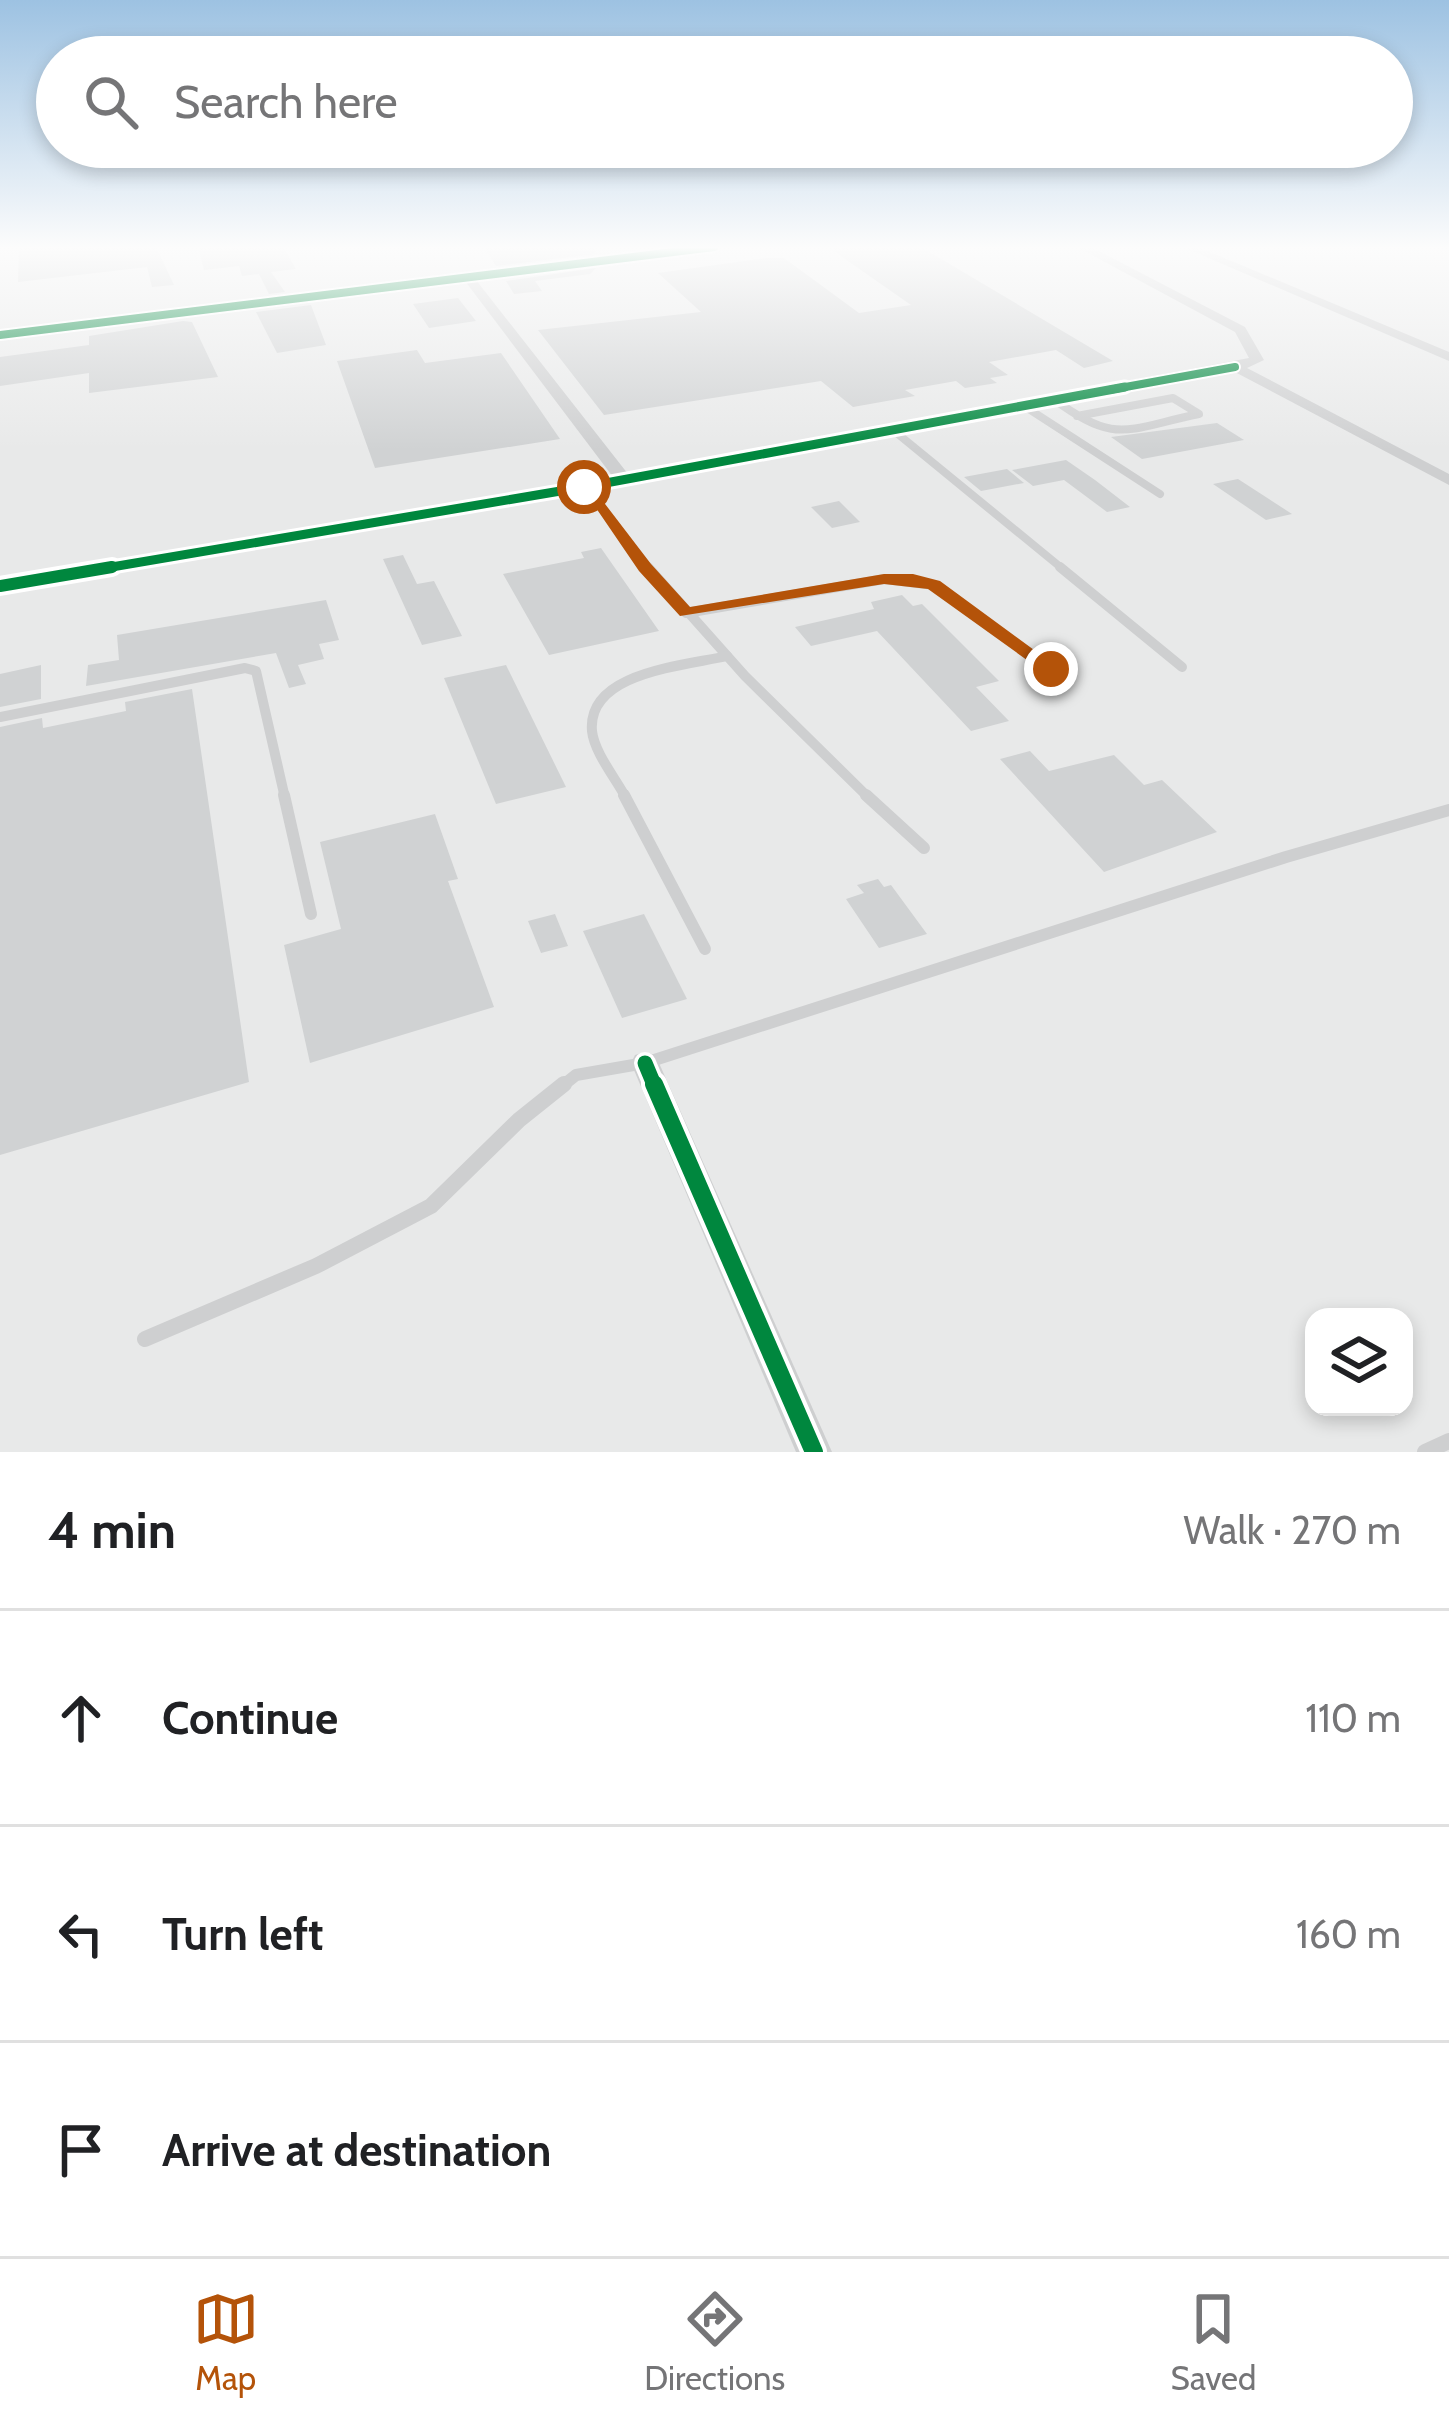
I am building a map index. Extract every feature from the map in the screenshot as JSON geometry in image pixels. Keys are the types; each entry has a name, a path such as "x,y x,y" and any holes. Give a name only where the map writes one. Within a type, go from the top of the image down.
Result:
{"street":[{"path":"0,335 167,315"},
{"path":"497,315 622,479"},
{"path":"0,586 584,487 1257,360 1240,330 1211,315"},
{"path":"1350,315 1449,357"},
{"path":"1235,367 1449,480"},
{"path":"645,1063 814,1452"}],"lane":[{"path":"1052,398 1078,416 1109,432 1199,414 1173,398 1078,416"},
{"path":"1022,404 1160,494"},
{"path":"893,430 1181,667"},
{"path":"584,487 686,613 870,801 924,848"},
{"path":"686,613 884,579 913,579 934,585 1051,669"},
{"path":"705,949 592,734 595,705 617,683 727,656"},
{"path":"0,717 244,668 256,671 311,914"},
{"path":"145,1339 316,1266 431,1206 518,1120 576,1076 645,1063 1286,857 1449,810"},
{"path":"1425,1452 1449,1441"}],"shaded area":[{"path":"0,315 1449,315 1449,1452 0,1452"}],"building":[{"path":"257,315 315,315 326,345 277,353"},
{"path":"420,315 471,315 476,321 429,328"},
{"path":"676,315 1035,315 1113,361 1084,368 1056,350 989,362 1008,375 990,378 997,383 965,388 956,381 905,390 915,396 853,407 821,381 604,415 538,330"},
{"path":"192,322 218,377 89,393 89,373 0,386 0,357 89,345 89,336"},
{"path":"417,350 425,363 501,353 560,439 375,468 337,361"},
{"path":"1217,423 1244,440 1142,459 1111,437"},
{"path":"1066,460 1130,507 1107,512 1064,480 1033,486 1012,470"},
{"path":"1007,469 1024,483 981,491 964,477"},
{"path":"1238,479 1292,514 1266,520 1213,484"},
{"path":"839,501 860,522 832,528 811,507"},
{"path":"601,548 659,631 549,655 503,574 584,558 581,552"},
{"path":"403,555 417,584 434,581 462,636 422,645 383,559"},
{"path":"902,595 913,606 922,604 999,681 976,687 1009,721 971,731 877,631 811,646 795,627 874,609 871,602"},
{"path":"326,600 339,640 319,644 324,659 298,665 306,684 289,688 276,653 86,686 88,665 119,660 117,635"},
{"path":"41,665 41,699 0,707 0,674"},
{"path":"506,665 566,787 496,804 444,678"},
{"path":"192,689 249,1082 0,1155 0,727 42,718 43,728 126,711 125,702"},
{"path":"1030,751 1049,771 1114,755 1144,785 1162,780 1217,832 1104,872 1000,759"},
{"path":"435,814 458,879 448,881 494,1007 310,1063 284,945 341,929 320,842"},
{"path":"878,879 884,887 891,885 927,934 879,948 846,899 864,893 857,885"},
{"path":"555,914 568,946 541,953 528,921"},
{"path":"644,914 687,999 622,1018 583,931"}],"cycle path":[{"path":"0,335 164,315"},
{"path":"0,586 584,487 1235,367"},
{"path":"645,1063 814,1452"}],"route":[{"path":"584,487 686,613 884,579 913,579 934,585 1051,669"}]}
